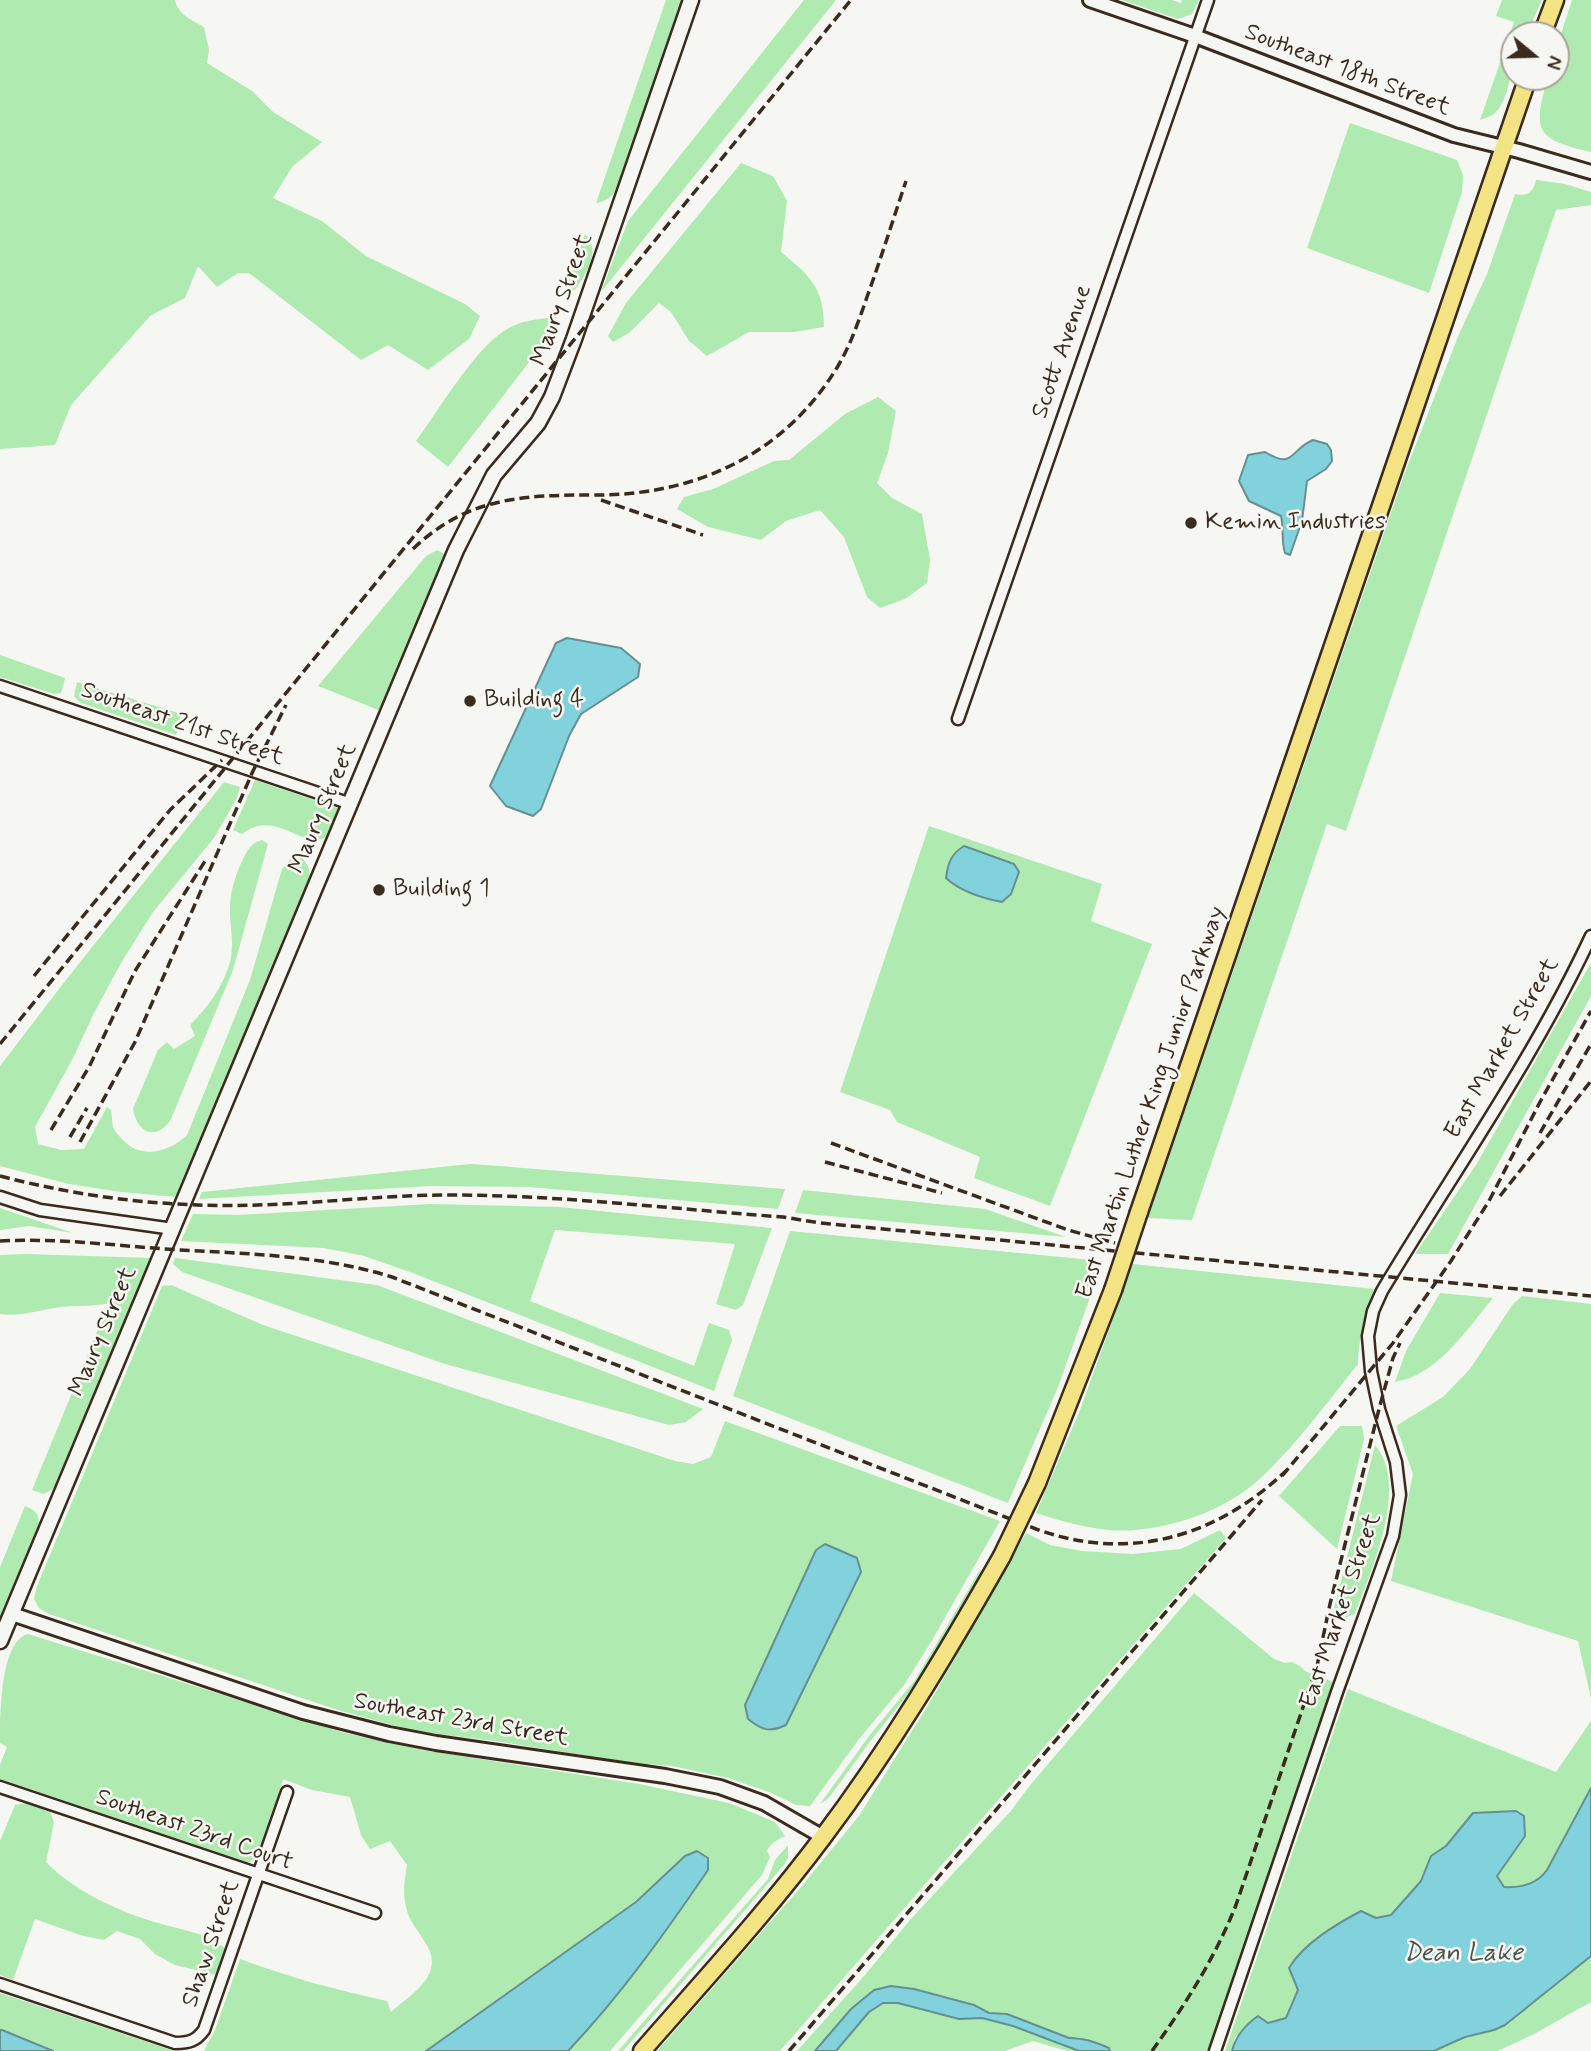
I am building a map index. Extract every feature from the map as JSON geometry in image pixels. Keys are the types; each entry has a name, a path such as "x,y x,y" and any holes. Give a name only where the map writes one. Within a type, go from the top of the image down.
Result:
{"main road":[{"name":"Maury Street","path":"0,1642 456,550 494,475 538,423 552,397 691,0"},
{"path":"1547,21 1555,0"},
{"name":"East Martin Luther King Junior Parkway","path":"642,2051 753,1924 823,1837 906,1719 1002,1556 1037,1483 1113,1290 1523,91"}],"street":[{"name":"Southeast 18th Street","path":"1090,0 1195,36 1454,135 1591,172"},
{"name":"Scott Avenue","path":"958,719 1208,0"},
{"name":"Southeast 21st Street","path":"0,686 351,804"},
{"name":"East Market Street","path":"1215,2051 1397,1518 1400,1494 1396,1462 1379,1409 1371,1371 1368,1336 1373,1311 1386,1284 1528,1053 1591,936"},
{"path":"0,1197 40,1210 173,1229"},
{"name":"Southeast 23rd Street","path":"12,1614 303,1712 389,1734 666,1776 720,1787 764,1803 823,1837"},
{"name":"Southeast 23rd Court","path":"0,1787 375,1913"},
{"name":"Shaw Street","path":"0,1984 175,2043 188,2043 197,2039 204,2030 287,1793"}],"green space":[{"path":"0,0 175,0 182,13 204,27 209,50 207,63 252,91 273,112 322,142 292,167 273,198 322,221 366,256 465,304 480,316 469,339 428,370 388,345 361,360 249,273 238,273 217,287 198,266 185,298 150,316 71,405 55,445 0,449"},
{"path":"666,0 683,0 616,189 608,199 596,203"},
{"path":"804,0 836,0 601,292 628,221"},
{"path":"1122,0 1172,0 1181,3 1182,0 1199,0 1192,14 1178,19"},
{"path":"1502,0 1542,0 1532,21 1511,21 1496,16"},
{"path":"1572,0 1591,0 1591,152 1548,137 1542,130 1540,121 1544,91 1570,91 1570,21 1565,21"},
{"path":"1500,62 1500,91 1507,91 1505,97 1494,114 1480,120"},
{"path":"1350,123 1457,160 1463,175 1462,192 1429,293 1307,248"},
{"path":"741,163 773,176 787,201 781,252 813,283 821,302 824,327 794,332 749,332 707,356 689,341 671,312 659,303 629,333 613,342 608,336 626,303"},
{"path":"1536,180 1565,184 1591,192 1591,205 1556,210 1346,831 1327,824 1192,1220 1148,1218 1404,475 1459,334 1487,274 1515,194 1529,193"},
{"path":"585,234 592,247 590,262 575,290 566,288"},
{"path":"557,317 547,339 448,467 416,441 469,366 492,340 516,324"},
{"path":"878,397 896,411 888,453 877,483 892,498 922,514 930,560 927,583 905,599 880,608 867,597 844,537 820,510 786,521 761,540 708,527 677,509 684,497 713,489 774,461 789,460 845,414"},
{"path":"437,550 446,555 381,711 318,686 426,556"},
{"path":"0,655 65,678 61,693 54,694 0,677"},
{"path":"77,682 182,714 176,735 81,703 74,696"},
{"path":"255,780 338,808 327,837 317,840 266,825 254,827 242,834 233,830"},
{"path":"224,782 240,787 237,798 214,838 153,912 121,963 35,1127 38,1144 61,1150 84,1149 107,1107 111,1110 116,1132 138,1150 147,1152 164,1149 187,1135 250,980 282,869 292,857 302,857 309,868 310,882 176,1197 69,1184 0,1166 0,1066"},
{"path":"929,826 1102,884 1091,921 1152,944 1050,1206 974,1178 980,1157 897,1122 890,1110 840,1092"},
{"path":"262,840 268,844 233,970 171,1119 160,1130 148,1132 135,1118 133,1109 158,1050 167,1042 174,1049 195,1036 190,1025 209,1004 223,980 232,950 230,899 233,885 248,851 253,844"},
{"path":"1591,963 1591,996 1448,1254 1415,1254 1476,1165"},
{"path":"470,1164 785,1189 778,1209 529,1187 431,1186 199,1199 202,1192"},
{"path":"803,1190 985,1209 1066,1237 795,1213"},
{"path":"431,1204 559,1207 772,1228 743,1305 736,1310 716,1304 735,1244 555,1230 530,1301 694,1366 709,1323 729,1330 732,1340 714,1391 364,1256 324,1248 181,1241 193,1214 238,1215"},
{"path":"0,1208 73,1233 29,1226 0,1230"},
{"path":"790,1231 1103,1261 1058,1387 1008,1503 733,1396"},
{"path":"0,1255 151,1258 55,1488 44,1494 32,1490 109,1303 60,1307 22,1314 0,1314"},
{"path":"175,1258 377,1285 703,1409 686,1422 669,1425 445,1364 182,1272 173,1264"},
{"path":"1133,1264 1374,1289 1361,1335 1358,1364 1301,1435 1265,1474 1237,1496 1205,1513 1152,1528 1123,1531 1085,1526 1036,1513 1080,1410"},
{"path":"171,1285 263,1325 675,1461 693,1464 711,1457 725,1421 1000,1521 904,1685 859,1739 810,1806 796,1805 769,1792 728,1778 672,1766 632,1763 414,1731 338,1710 49,1614 39,1608 34,1599 37,1586 162,1286"},
{"path":"1440,1293 1493,1298 1438,1361 1410,1378 1395,1382 1406,1351"},
{"path":"1522,1296 1591,1304 1591,1698 1578,1641 1391,1581 1413,1474 1396,1426 1443,1397 1470,1369 1513,1304"},
{"path":"1340,1426 1362,1426 1364,1439 1337,1549 1279,1496"},
{"path":"1375,1445 1385,1462 1389,1483 1384,1529 1355,1614 1344,1618 1332,1617"},
{"path":"25,1506 36,1513 39,1525 0,1618 0,1567"},
{"path":"1220,1530 1226,1538 780,2051 657,2051 801,1887 859,1816 930,1702 1026,1533 1050,1545 1082,1551 1133,1554 1181,1549"},
{"path":"980,1570 982,1571 918,1682 828,1799 820,1804 869,1736 915,1680"},
{"path":"1194,1593 1274,1659 1285,1663 1292,1662 1305,1671 1333,1682 1209,2051 1110,2051 1109,2048 1079,2037 1069,2038 1007,2014 989,2013 914,1989 891,1986 874,1990 815,2051 797,2051 910,1920 1010,1812"},
{"path":"28,1634 345,1733 430,1751 639,1784 729,1803 775,1822 785,1836 774,1842 767,1851 770,1857 762,1875 610,2051 568,2051 606,2008 659,1940 708,1870 708,1858 685,1856 636,1902 426,2051 204,2051 215,2030 240,1959 312,1983 387,2001 391,2012 415,1992 427,1978 432,1960 406,1907 404,1890 407,1865 390,1841 370,1849 361,1835 350,1797 312,1790 283,1779 262,1847 255,1859 246,1864 0,1782 0,1765 7,1747 0,1743 0,1715 7,1664 19,1640"},
{"path":"1348,1689 1556,1772 1591,1721 1591,1788 1547,1870 1538,1879 1522,1886 1504,1887 1497,1877 1525,1836 1524,1816 1516,1811 1473,1813 1446,1846 1431,1856 1421,1881 1391,1915 1376,1918 1289,1968 1298,1990 1286,2018 1235,2037 1232,2051 1225,2051"},
{"path":"26,1803 50,1812 54,1822 46,1862 57,1872 111,1906 201,1935 225,1948 216,1975 175,1965 155,1954 140,1939 117,1931 104,1940 80,1935 35,1919 13,1980 0,1975 0,1841 15,1805"},
{"path":"788,1845 788,1858 784,1865 623,2051 618,2051 768,1879 775,1860"},
{"path":"1591,1956 1591,2002 1498,2051 1434,2051 1465,2037 1494,2030"},
{"path":"0,1993 175,2051 53,2051 0,2030"},
{"path":"883,2003 898,2003 959,2018 982,2018 1013,2026 1079,2051 1067,2051 1033,2041 1005,2051 836,2051 869,2012"}],"water":[{"path":"1313,440 1327,444 1331,450 1332,461 1326,469 1307,481 1302,521 1290,555 1285,553 1281,516 1249,501 1239,481 1248,455 1265,452 1287,459"},
{"path":"567,638 621,648 640,664 638,677 581,714 569,736 541,809 533,816 506,806 490,786 556,643"},
{"path":"964,846 1014,864 1019,872 1011,894 1002,902 972,894 946,878 951,859"},
{"path":"825,1544 857,1558 861,1572 786,1725 770,1730 762,1728 748,1719 745,1705 816,1550"},
{"name":"Dean Lake","path":"1591,1788 1591,1956 1505,2025 1465,2037 1434,2051 1232,2051 1242,2031 1258,2016 1268,2023 1286,2018 1298,1990 1289,1968 1303,1951 1331,1929 1361,1911 1376,1918 1391,1915 1421,1881 1431,1856 1446,1846 1473,1813 1516,1811 1524,1816 1525,1836 1497,1876 1504,1887 1522,1886 1538,1879 1547,1870"},
{"path":"697,1851 708,1858 708,1870 642,1963 568,2051 426,2051 636,1902 685,1856"},
{"path":"891,1986 914,1989 974,2005 989,2013 1007,2014 1069,2038 1094,2042 1109,2048 1110,2051 1079,2051 1013,2026 982,2018 959,2019 898,2003 883,2003 869,2012 836,2051 815,2051 851,2009 874,1990"},
{"path":"2,2030 53,2051 0,2051"}],"railway":[{"path":"0,1044 851,0"},
{"path":"413,549 455,518 499,502 546,496 633,493 669,487 735,464 765,445 792,423 817,397 843,358 861,314 906,181"},
{"path":"601,500 703,535"},
{"path":"80,1142 135,1042 253,771 286,705"},
{"path":"34,976 170,810 222,760"},
{"path":"51,1130 89,1067 135,971 207,858"},
{"path":"1282,1476 1393,1343 1451,1261 1489,1201 1591,1011"},
{"path":"1540,1133 1591,1044"},
{"path":"1500,1196 1591,1081"},
{"path":"70,1137 87,1108"},
{"path":"831,1143 1068,1230 1115,1243"},
{"path":"825,1162 942,1193"},
{"path":"0,1176 96,1196 193,1205 258,1205 449,1195 616,1203 1591,1296"},
{"path":"0,1241 62,1241 280,1256 364,1269 392,1277 1036,1529 1071,1539 1105,1544 1139,1543 1203,1527 1262,1492 1289,1468"},
{"path":"1152,2051 1199,1981 1236,1905 1317,1666 1379,1409 1393,1358 1400,1343"},
{"path":"789,2051 1262,1500"}],"place":[{"name":"Kemin Industries","path":"1191,523"},
{"name":"Building 4","path":"470,701"},
{"name":"Building 1","path":"379,890"}]}
